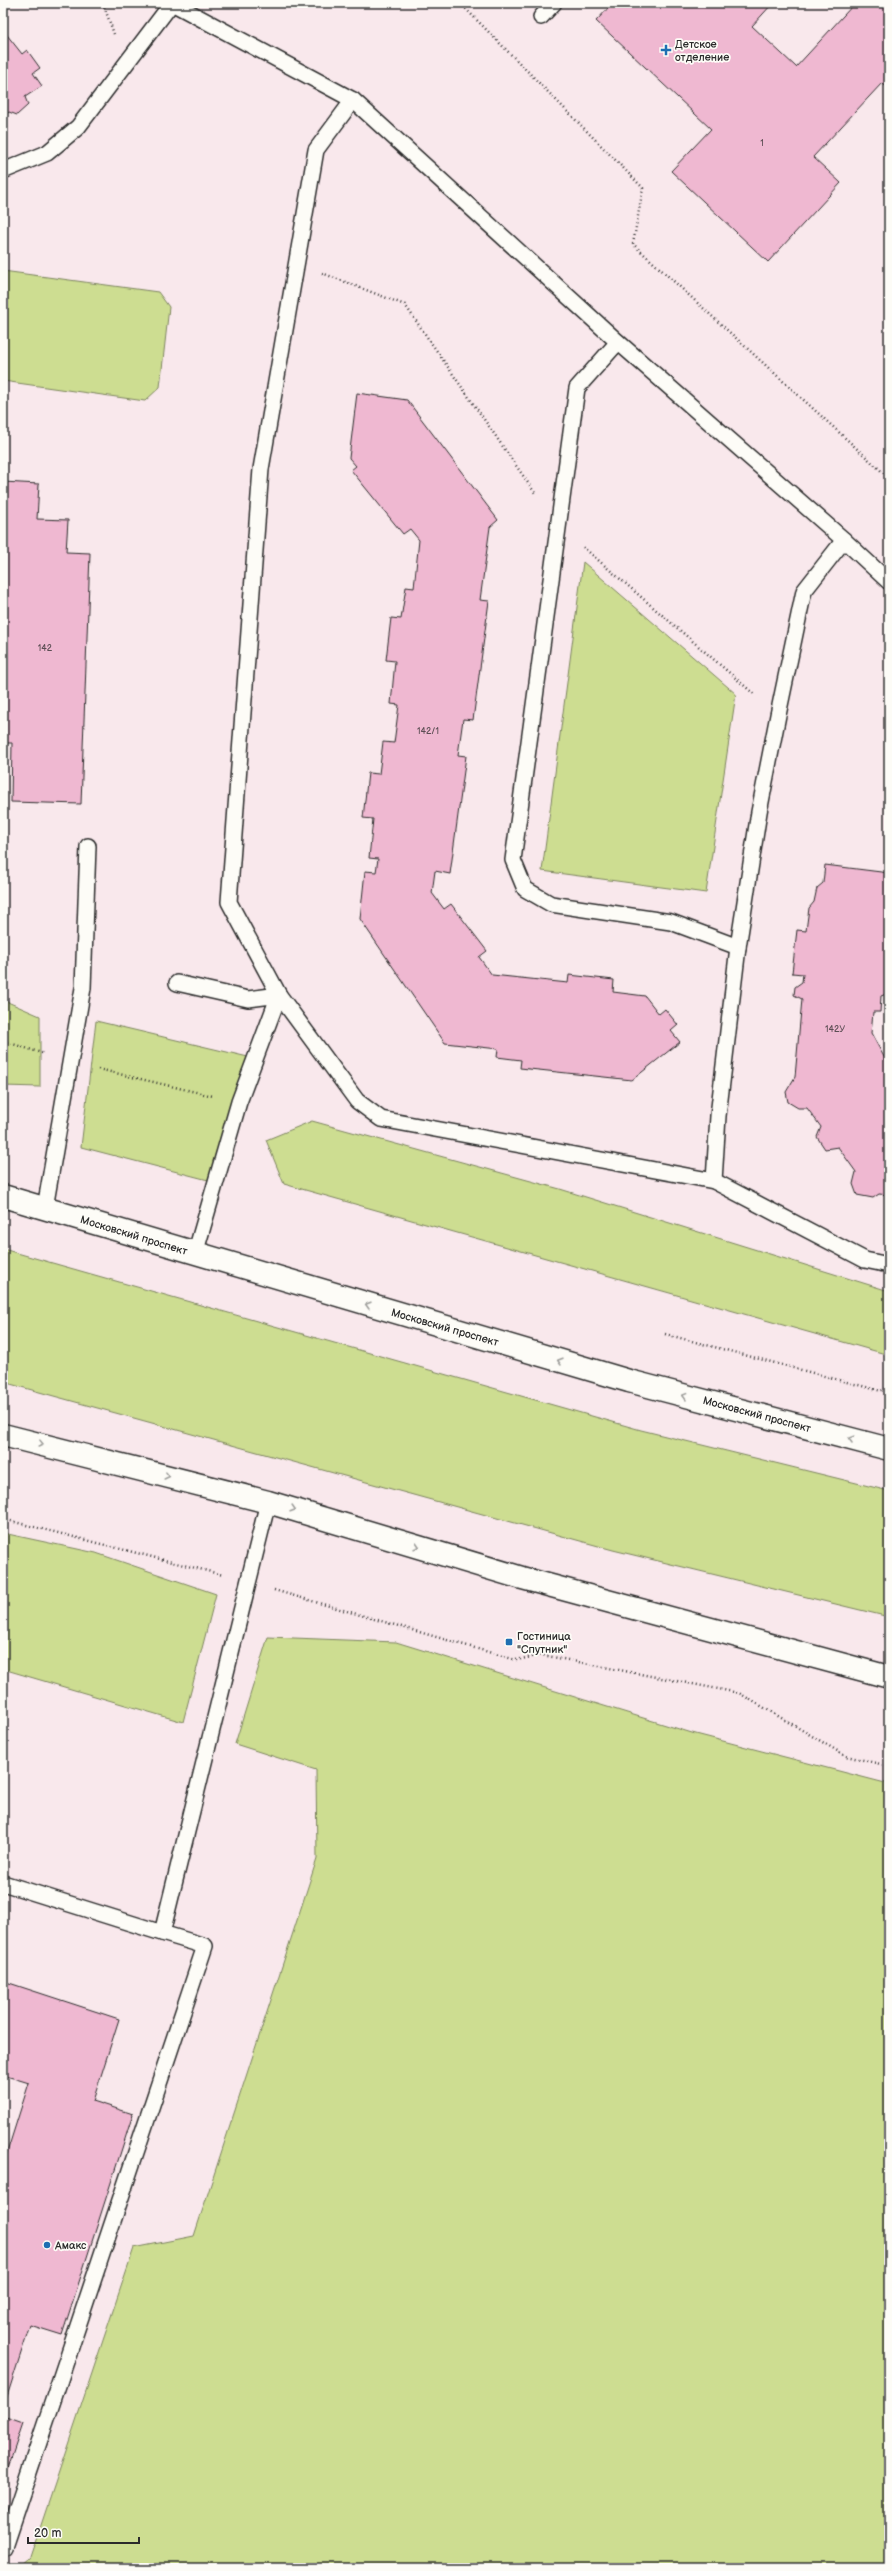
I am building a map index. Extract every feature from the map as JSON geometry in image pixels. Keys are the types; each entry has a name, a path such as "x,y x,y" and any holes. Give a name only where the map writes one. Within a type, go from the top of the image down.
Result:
{"main road":[{"name":"Московский проспект","path":"3,1196 195,1254 629,1381 889,1449"},
{"path":"3,1435 268,1502 522,1578 889,1677"}],"lane":[{"path":"3,171 47,153 78,127 172,3 353,100 618,342 844,540 889,582"},
{"path":"541,17 554,3"},
{"path":"353,100 316,150 261,469 229,902 278,995 357,1100 381,1119 714,1180 865,1260 889,1265"},
{"path":"618,342 577,388 513,860 525,889 551,904 671,922 738,947"},
{"path":"714,1180 718,1116 738,947 759,812 804,591 844,540"},
{"path":"45,1208 83,988 88,846"},
{"path":"177,983 248,999 278,995"},
{"path":"195,1254 239,1102 278,995"},
{"path":"162,1933 247,1582 268,1502"},
{"path":"3,1884 205,1946 4,2547"}],"path":[{"path":"460,3 643,188 633,244 889,478"},
{"path":"3,1042 71,1063 239,1102"},
{"path":"665,1334 881,1391 889,1387"},
{"path":"3,1519 247,1582 516,1660 542,1655 739,1693 846,1756 889,1766"}],"green space":[{"path":"3,271 158,292 169,307 160,387 145,401 3,381"},
{"path":"583,562 736,694 706,893 542,871"},
{"path":"3,1000 40,1016 40,1087 3,1086"},
{"path":"96,1021 248,1057 212,1181 81,1147"},
{"path":"312,1121 560,1189 889,1291 889,1355 284,1184 266,1140"},
{"path":"3,1249 641,1430 889,1491 889,1617 613,1550 3,1382"},
{"path":"3,1533 96,1553 216,1594 183,1722 3,1669"},
{"path":"268,1637 396,1642 692,1733 889,1784 889,2568 19,2568 30,2558 134,2248 194,2236 317,1859 316,1770 235,1744"}],"building":[{"path":"613,3 773,3 752,26 796,67 855,3 889,3 889,89 882,83 813,157 841,183 768,262 671,171 711,129 596,21"},
{"path":"3,34 7,35 22,54 27,50 40,68 33,73 42,86 25,97 28,105 17,115 9,112 3,116"},
{"path":"357,393 407,400 498,520 490,527 480,600 489,601 473,720 463,719 458,755 466,756 450,874 435,871 432,893 444,909 451,904 487,951 479,957 492,975 568,983 569,975 614,980 613,992 645,996 659,1014 665,1009 678,1025 671,1031 680,1042 632,1080 520,1068 521,1060 497,1057 498,1049 445,1043 360,919 365,871 376,872 378,859 369,858 373,819 363,818 368,773 379,774 383,742 394,743 399,705 391,704 395,661 386,660 391,618 401,619 406,587 414,588 419,540 410,529 403,534 351,470 356,466 349,458"},
{"path":"3,482 39,484 37,519 68,520 66,552 90,553 81,804 11,802 12,743 3,743"},
{"path":"825,865 889,873 887,971 889,973 889,993 881,996 880,1012 873,1012 871,1033 889,1066 889,1195 879,1194 873,1198 857,1195 853,1184 856,1172 838,1147 825,1149 817,1137 821,1127 807,1108 798,1108 788,1102 786,1092 795,1077 802,999 794,995 795,987 802,982 803,974 792,973 797,930 806,931 809,908 814,902 817,888 823,883"},
{"name":"Амакс","path":"3,1981 119,2019 93,2101 133,2114 62,2335 30,2325 3,2409 3,2165 29,2083 3,2075"},
{"path":"3,2416 23,2423 3,2483"}],"place":[{"name":"Детское отделение","path":"666,50"},
{"name":"Гостиница \"Спутник\"","path":"509,1642"},
{"name":"Амакс","path":"47,2245"}]}
